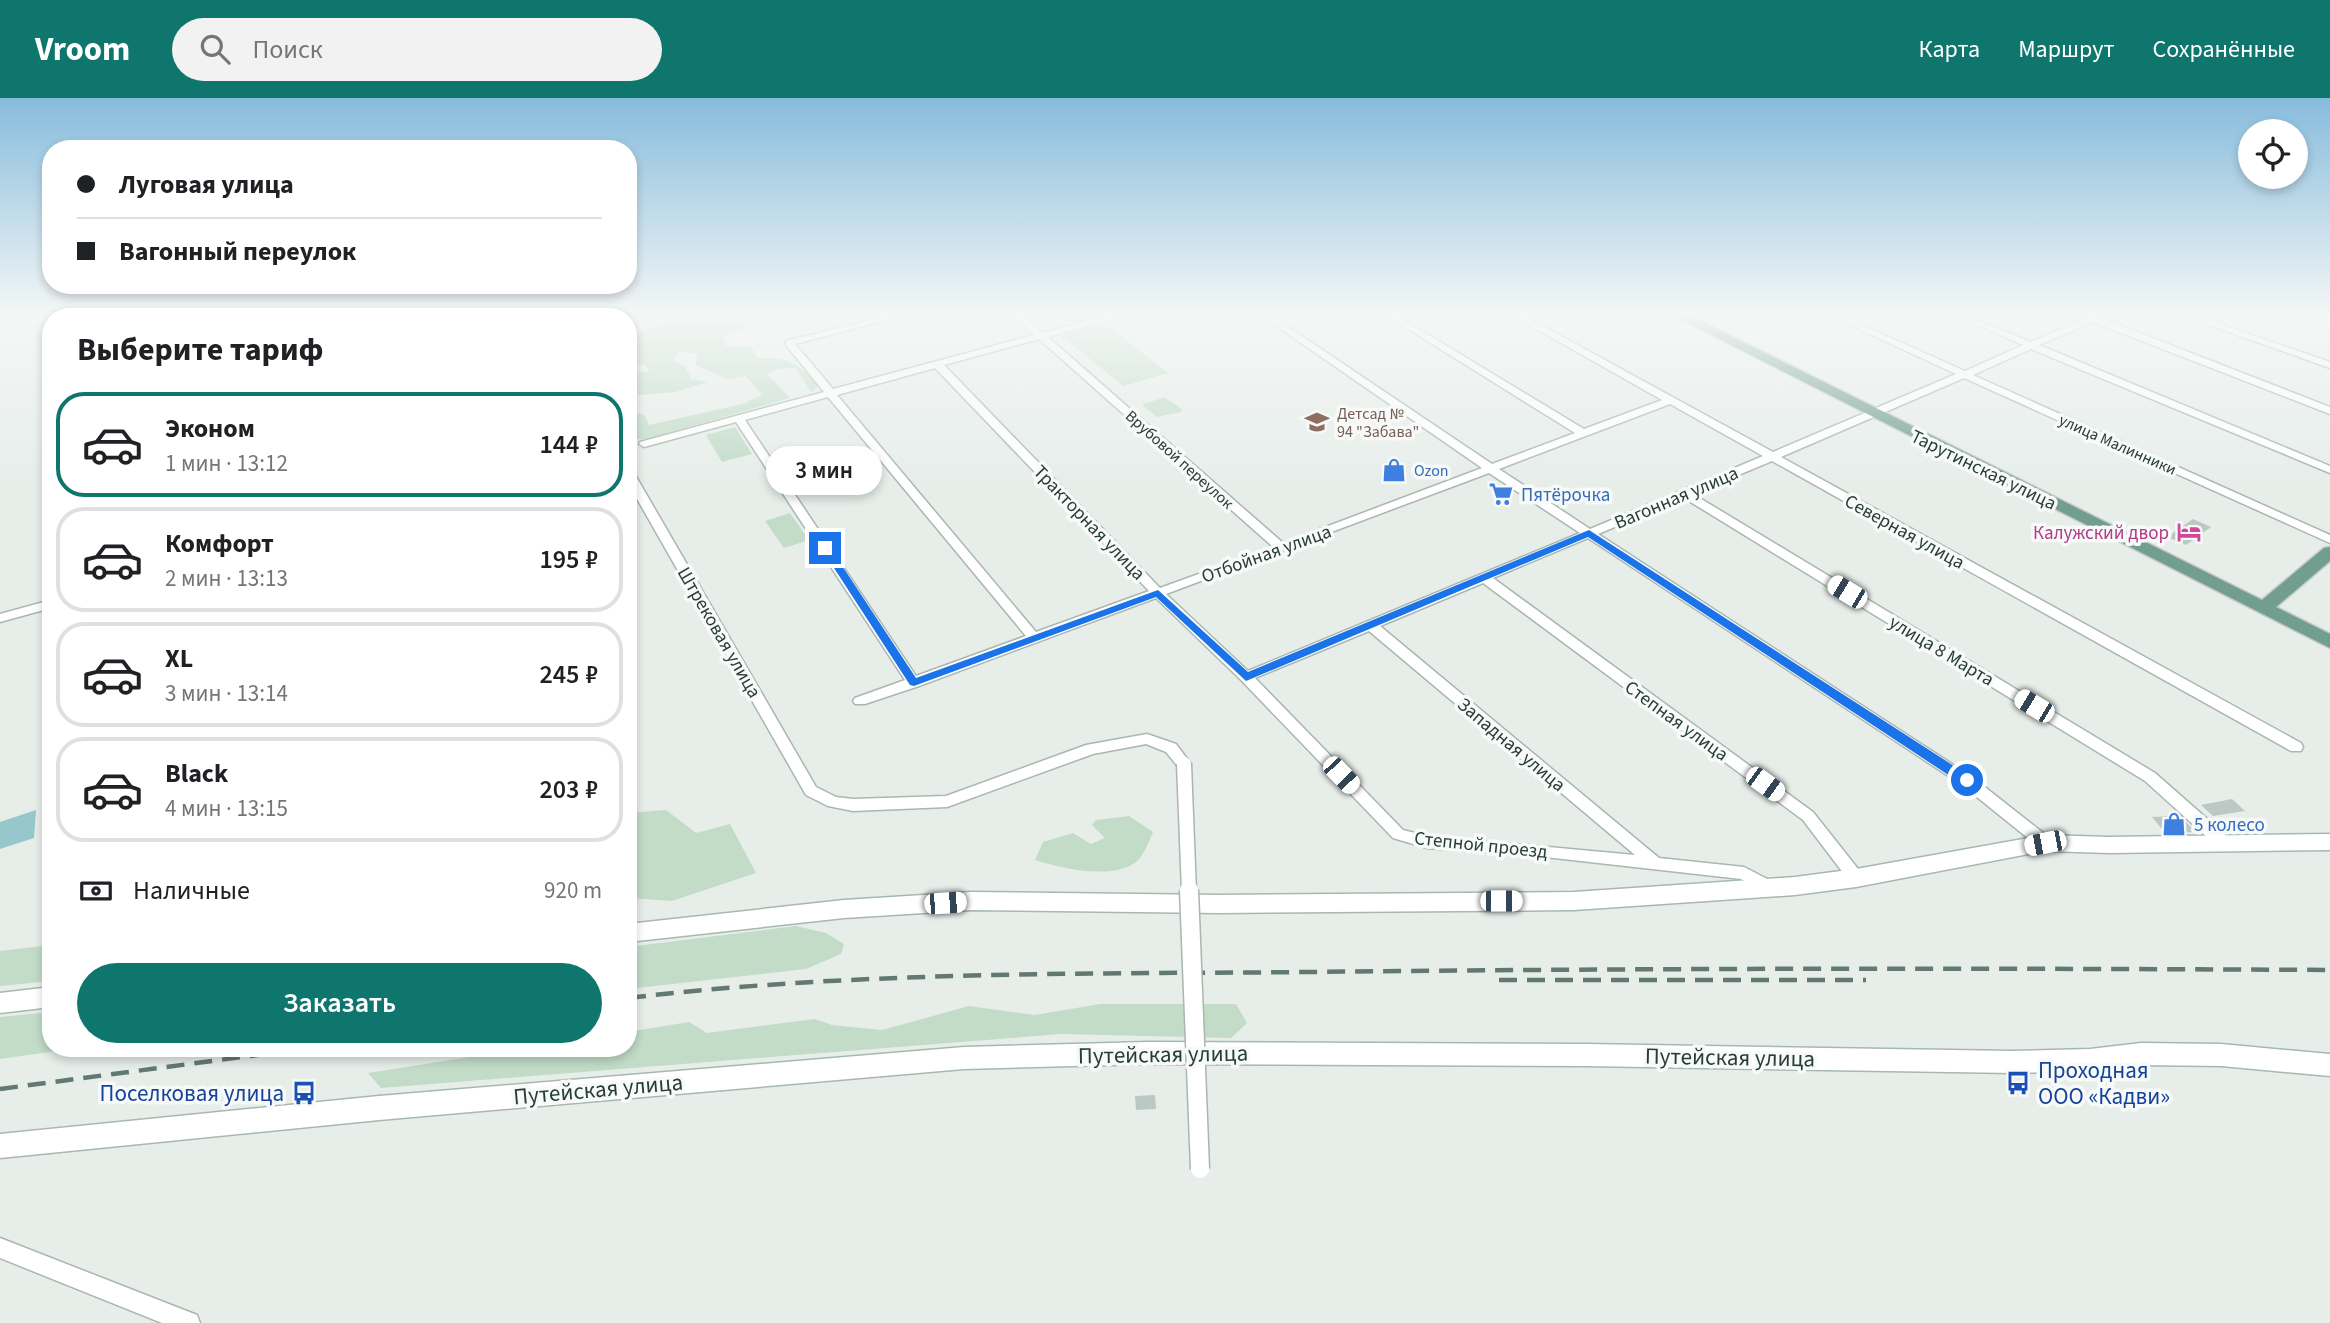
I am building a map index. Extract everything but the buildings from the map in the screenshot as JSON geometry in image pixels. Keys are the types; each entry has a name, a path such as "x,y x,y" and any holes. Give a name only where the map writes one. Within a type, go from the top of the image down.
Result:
{"main road":[{"name":"Тарутинская улица","path":"1790,371 2330,642"},
{"path":"2264,608 2330,552"},
{"path":"637,932 844,909 971,901 1218,904 1574,901 1771,888 1856,878 2045,843 2330,842"},
{"path":"0,1003 42,998"},
{"name":"Путейская улица","path":"0,1146 379,1108 964,1058 1148,1053 1586,1055 2013,1062 2090,1060 2141,1054 2221,1055 2330,1065"}],"street":[{"path":"813,371 1035,639"},
{"path":"644,444 911,371"},
{"name":"Тракторная улица","path":"944,371 1158,593 1246,677"},
{"name":"Врубовой переулок","path":"1082,371 1281,548"},
{"path":"1347,371 1967,780 2045,843"},
{"path":"1482,371 1583,433"},
{"name":"Северная улица","path":"1616,371 2296,747"},
{"name":"улица Малинники","path":"1953,371 2330,539"},
{"name":"Вагонная улица","path":"1246,677 1974,371"},
{"path":"2094,371 2330,470"},
{"path":"2228,371 2330,411"},
{"name":"Отбойная улица","path":"860,701 1281,548 1669,401"},
{"path":"739,418 914,683"},
{"name":"Штрековая улица","path":"637,489 811,791 833,802 853,805 947,801 1091,748 1147,739 1171,748 1184,764 1200,1169"},
{"name":"улица 8 Марта","path":"1684,493 2150,776 2224,843"},
{"name":"Степная улица","path":"1483,577 1808,816 1856,878"},
{"path":"0,618 42,606"},
{"name":"Западная улица","path":"1369,624 1656,864"},
{"name":"Степной проезд","path":"1246,677 1398,834 1427,842 1545,851 1744,873 1771,888"},
{"path":"0,1248 190,1323"}],"green space":[{"path":"687,371 691,379 708,382 675,392 637,395 637,373"},
{"path":"709,371 773,371 767,374 790,398 646,439 637,439 637,413 645,415 649,425 743,404 762,395 746,376 726,379"},
{"path":"798,371 804,371 819,386 811,392"},
{"path":"1105,371 1168,373 1123,386"},
{"path":"1164,397 1182,409 1181,412 1157,417 1142,405"},
{"path":"735,427 752,454 722,462 706,435"},
{"path":"790,513 809,540 784,548 765,521"},
{"path":"666,810 696,833 730,824 756,873 672,901 637,899 637,812"},
{"path":"1129,816 1153,832 1142,855 1127,867 1102,872 1087,871 1035,860 1043,842 1073,833 1091,844 1105,838 1092,825 1096,820"},
{"path":"796,926 826,933 844,944 841,954 806,969 637,988 637,946"},
{"path":"42,946 42,982 0,986 0,951"},
{"path":"1100,1004 1236,1004 1247,1023 1231,1038 1061,1034 381,1088 368,1073 469,1057 637,1057 637,1031 689,1022 707,1033 815,1019 832,1025 882,1030 969,1006 1035,1015"},
{"path":"42,1013 42,1053 0,1059 0,1017"}],"water":[{"path":"36,810 34,838 0,849 0,822"}],"railway":[{"path":"637,997 713,989 884,978 1055,974 1694,969 2330,970"},
{"path":"1499,980 1866,980"},
{"path":"0,1089 242,1057"}],"place":[{"name":"Детсад № 94 \"Забава\"","path":"1317,422"},
{"name":"Ozon","path":"1394,470"},
{"name":"Пятёрочка","path":"1501,494"},
{"name":"Калужский двор","path":"2189,532"},
{"name":"5 колесо","path":"2174,824"},
{"name":"Проходная ООО «Кадви»","path":"2018,1083"},
{"name":"Поселковая улица","path":"304,1093"}],"route":[{"path":"825,548 914,683 1158,593 1246,677 1589,533 1967,780"}]}
